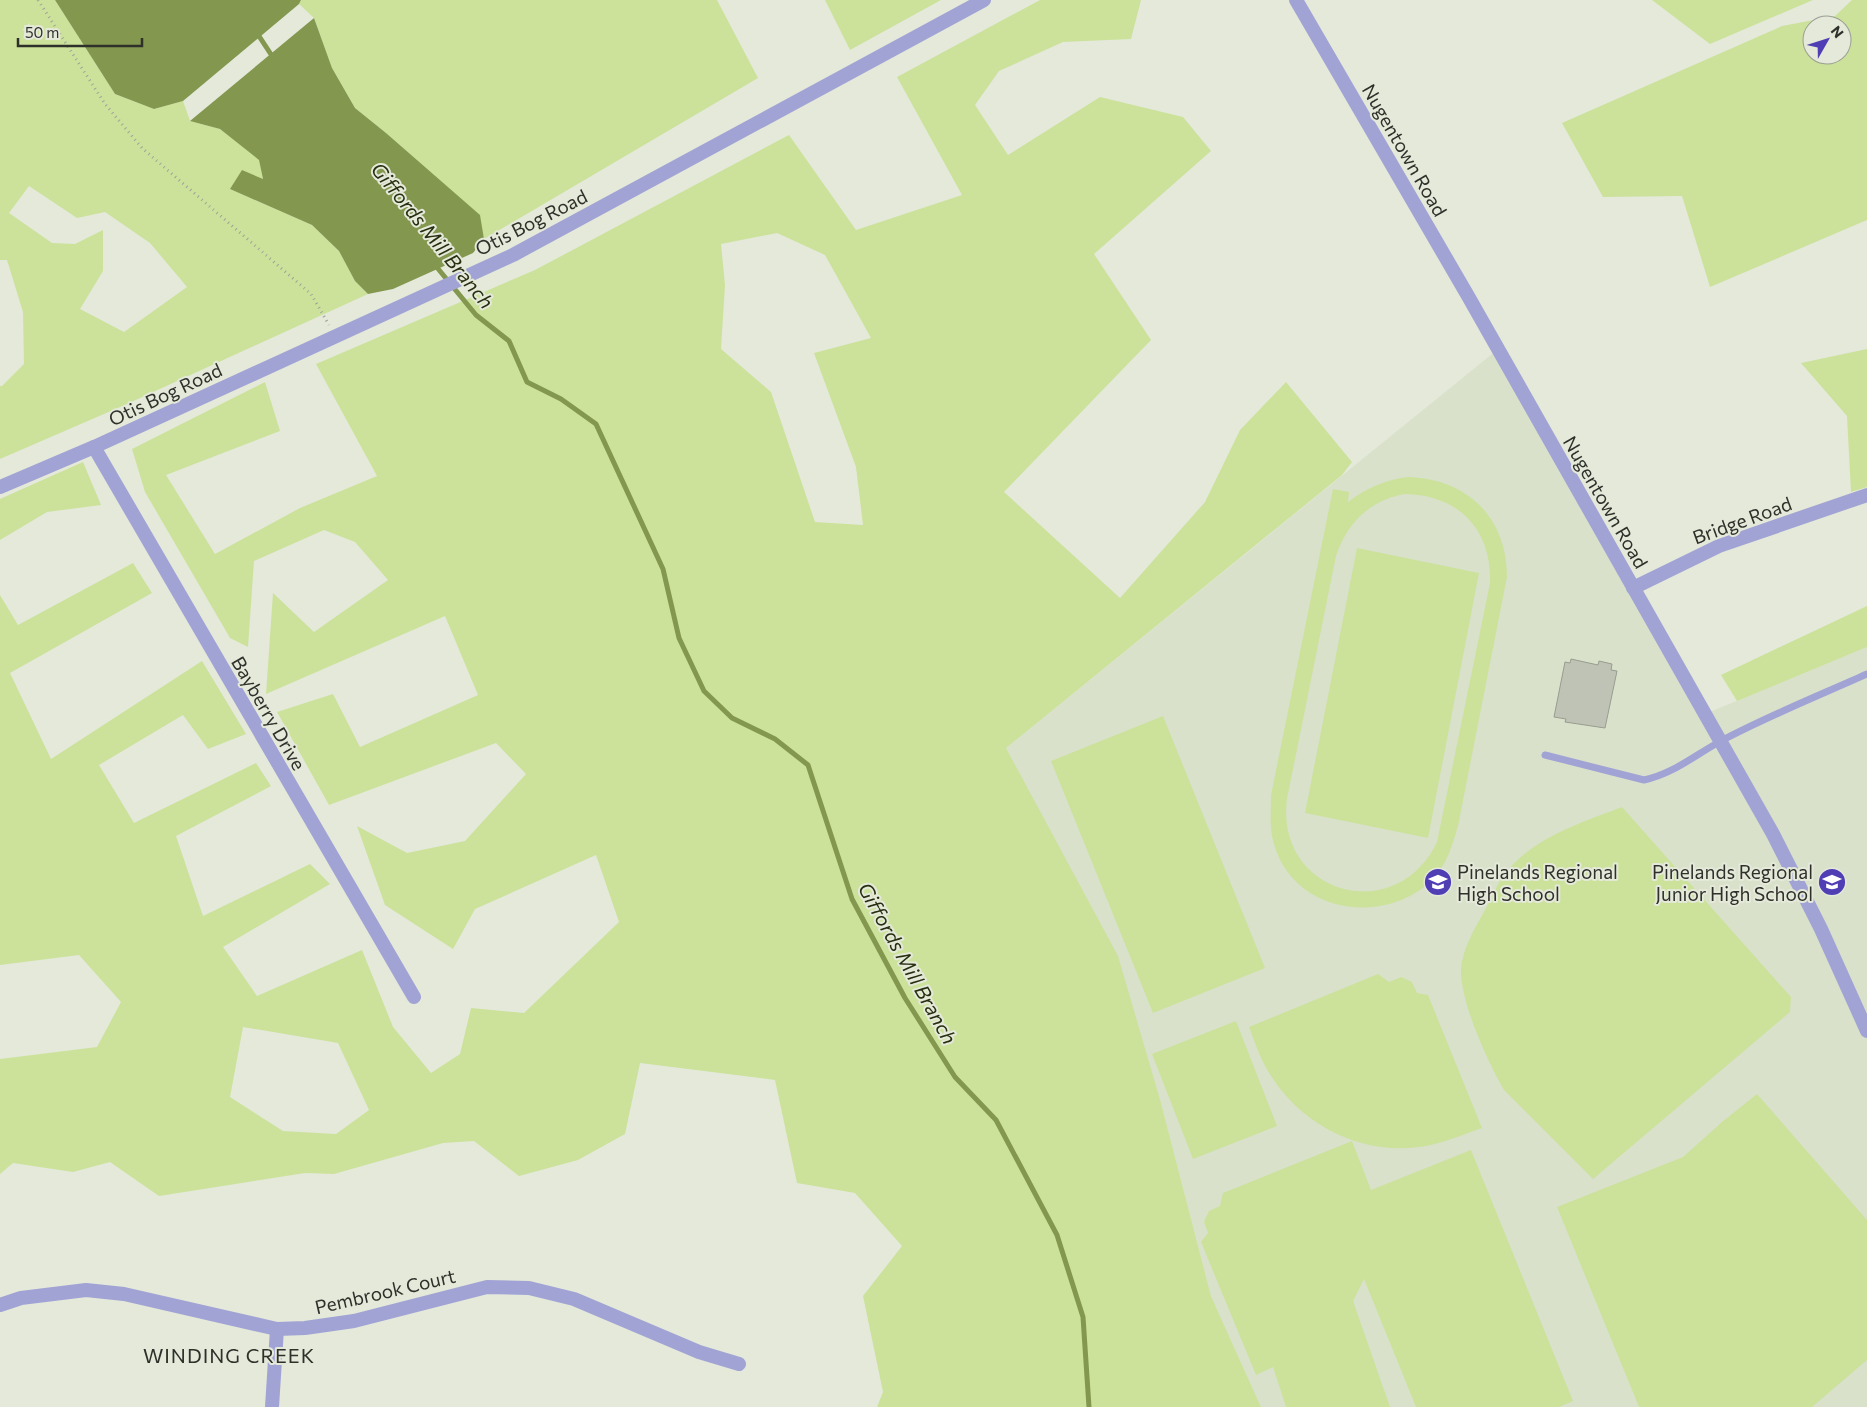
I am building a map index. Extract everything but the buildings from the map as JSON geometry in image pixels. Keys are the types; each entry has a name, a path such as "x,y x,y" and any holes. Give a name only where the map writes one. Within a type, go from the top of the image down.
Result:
{"street":[{"name":"Otis Bog Road","path":"0,487 94,447 513,255 984,0"},
{"name":"Nugentown Road","path":"1296,0 1468,296 1773,834 1812,912 1867,1032"},
{"name":"Bayberry Drive","path":"94,447 414,996"},
{"name":"Bridge Road","path":"1632,588 1720,546 1867,496"},
{"name":"Pembrook Court","path":"0,1306 21,1298 86,1290 124,1294 277,1328 305,1328 354,1321 487,1287 529,1288 574,1299 700,1352 740,1364"},
{"path":"272,1407 277,1328"}],"lane":[{"path":"1545,755 1644,780 1659,777 1721,741 1865,675"}],"path":[{"path":"38,0 105,104 142,148 311,294 335,337"}],"shaded area":[{"path":"0,0 55,0 115,94 154,109 183,101 190,121 220,129 259,159 263,179 230,189 312,225 339,251 355,281 368,294 127,404 0,459 0,386 24,364 23,312 7,260 0,260","holes":["29,186 77,218 105,212 150,243 187,287 124,332 80,309 103,271 103,230 75,244 52,243 9,213"]},
{"path":"301,0 717,0 758,78 484,239 479,215 355,108 332,68 314,18 299,4"},
{"path":"825,0 941,0 850,50"},
{"path":"1040,0 1141,0 1131,39 1063,42 999,71 975,105 1008,155 1100,97 1183,117 1211,151 1094,254 1151,340 1004,492 1120,598 1205,502 1240,430 1286,382 1352,462 1342,475 1006,748 1118,956 1161,1103 1211,1296 1261,1407 877,1407 883,1392 863,1296 902,1246 855,1193 797,1183 775,1080 640,1063 625,1134 578,1160 519,1176 474,1141 443,1143 334,1174 305,1173 159,1196 110,1162 73,1172 13,1163 0,1174 0,1059 97,1047 121,1002 79,955 0,965 0,595 18,625 133,563 152,593 10,673 51,759 202,661 246,734 208,749 183,715 99,765 134,823 256,763 271,786 176,836 203,916 310,864 330,884 223,947 257,996 362,950 393,1027 431,1073 460,1054 471,1008 524,1013 619,922 596,855 475,909 453,949 385,905 357,826 407,853 465,841 526,774 496,743 329,805 277,712 333,694 360,747 478,695 445,616 266,694 273,593 314,632 388,580 355,542 324,530 254,561 248,647 230,638 145,492 132,449 265,382 280,431 166,475 215,554 300,508 377,476 316,364 535,270 789,135 856,230 962,195 897,77","holes":["777,233 825,255 871,338 814,353 856,467 863,525 815,522 771,392 721,349 725,285 721,244","243,1027 338,1043 369,1110 336,1134 283,1131 230,1097"]},
{"path":"1652,0 1813,0 1710,44"},
{"path":"1852,0 1867,0 1867,220 1710,287 1682,196 1603,197 1562,123 1782,26 1802,22 1802,65 1852,65 1852,15 1836,15"},
{"path":"1867,349 1867,487 1851,492 1847,416 1801,363"},
{"name":"Pinelands Regional High School","path":"1497,350 1705,714 1867,647 1867,1407 1261,1407 1211,1296 1161,1103 1006,748"},
{"path":"83,462 101,505 47,512 0,540 0,499"},
{"path":"1408,477 1429,479 1448,485 1480,505 1500,536 1505,556 1507,577 1458,826 1445,862 1432,880 1412,895 1390,904 1366,907 1342,906 1320,898 1300,885 1284,867 1272,838 1271,795 1333,489 1349,492 1348,502 1376,485","holes":["1405,494 1424,496 1456,508 1478,531 1485,546 1489,564 1490,583 1437,842 1418,869 1395,885 1368,891 1342,888 1318,877 1300,858 1288,832 1287,799 1336,556 1346,533 1353,523 1371,508 1392,497"]},
{"path":"1357,548 1479,573 1428,838 1305,813"},
{"path":"1867,606 1867,647 1737,701 1721,675"},
{"path":"1163,716 1265,968 1153,1013 1051,761"},
{"path":"1622,807 1791,997 1790,1012 1593,1179 1504,1090 1476,1032 1465,998 1461,970 1466,947 1473,931 1501,880 1518,859 1560,832"},
{"path":"1378,974 1389,982 1401,977 1412,982 1417,993 1428,995 1482,1128 1435,1144 1411,1148 1388,1148 1364,1144 1342,1136 1302,1112 1285,1095 1271,1076 1261,1058 1249,1027"},
{"path":"1236,1021 1277,1126 1193,1159 1152,1054"},
{"path":"1757,1094 1867,1220 1867,1360 1812,1407 1639,1407 1557,1207 1683,1157"},
{"path":"1352,1141 1371,1190 1471,1150 1573,1401 1559,1407 1416,1407 1364,1279 1353,1301 1390,1407 1286,1407 1273,1367 1256,1375 1201,1242 1208,1233 1204,1222 1209,1211 1220,1206 1223,1193"}],"water":[{"path":"55,0 301,0 299,4 183,101 154,109 115,94"},
{"path":"314,18 332,68 355,108 480,215 484,239 473,253 393,289 368,294 355,281 339,251 312,225 230,189 242,170 263,179 259,160 220,129 190,121"}],"waterway":[{"name":"Giffords Mill Branch","path":"257,33 274,59"},
{"name":"Giffords Mill Branch","path":"435,265 476,315 509,341 527,382 561,399 596,424 663,569 679,638 704,691 732,718 775,739 808,765 852,899 905,998 955,1077 996,1120 1057,1235 1083,1317 1089,1407"}],"place":[{"name":"Pinelands Regional High School","path":"1438,882"},
{"name":"Pinelands Regional Junior High School","path":"1832,882"}],"district":[{"name":"WINDING CREEK","path":"229,1355"}]}
